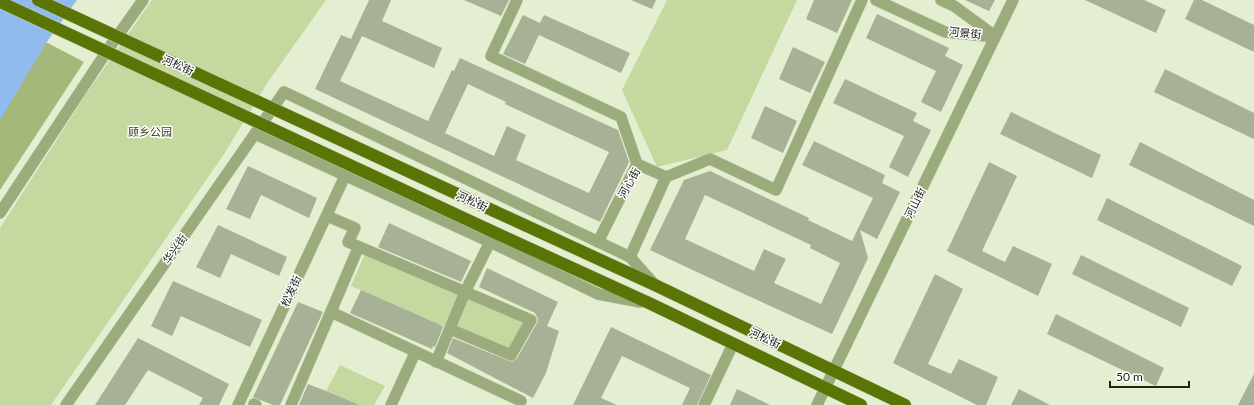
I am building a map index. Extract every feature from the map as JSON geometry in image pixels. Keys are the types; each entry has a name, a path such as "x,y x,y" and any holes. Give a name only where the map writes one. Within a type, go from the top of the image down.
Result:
{"main road":[{"name":"河松街","path":"38,0 657,286 905,405"},
{"name":"河松街","path":"0,2 651,304 861,405"}],"street":[{"path":"0,214 109,48 143,0"},
{"path":"517,0 491,56 622,117 637,164"},
{"path":"630,257 666,177 710,159 776,190 862,0"},
{"name":"河景街","path":"876,0 945,32 995,36"},
{"name":"河景街","path":"941,0 954,6 995,36"},
{"name":"河山街","path":"817,405 1012,0"},
{"name":"华兴街","path":"66,405 284,92 598,242"},
{"path":"255,134 490,242 598,294 651,304"},
{"name":"河心街","path":"598,242 637,164 666,177"},
{"name":"松发街","path":"238,405 345,176"},
{"path":"326,216 355,228 348,242 531,320 511,355 450,329"},
{"path":"436,362 465,292 490,242"},
{"path":"598,242 630,257 657,286"},
{"path":"291,405 356,253"},
{"path":"331,312 521,402"},
{"path":"704,405 733,344"},
{"path":"391,405 415,353"}],"green space":[{"name":"顾乡公园","path":"152,0 326,0 268,82 224,154 51,405 0,405 0,228 86,94"},
{"path":"667,0 797,0 727,150 657,167 622,90"},
{"path":"0,18 84,62 0,190"},
{"path":"367,249 531,321 511,355 351,286"},
{"path":"340,365 385,386 374,405 360,405 326,391"}],"water":[{"path":"0,0 77,0 46,43 0,120"}],"building":[{"path":"369,0 391,0 382,21 442,48 434,68 362,36 340,81 428,121 452,70 454,71 460,58 618,130 629,162 600,222 315,89 341,35 351,39","holes":["468,84 506,102 505,104 609,152 589,193 516,160 526,135 507,126 494,156 445,133"]},
{"path":"464,0 509,0 501,16"},
{"path":"631,0 656,0 652,9"},
{"path":"814,0 852,0 837,33 806,19"},
{"path":"965,0 995,0 989,11"},
{"path":"1085,0 1144,0 1166,10 1156,33"},
{"path":"1194,0 1202,0 1254,25 1254,52 1185,19"},
{"path":"877,14 949,48 945,56 963,65 941,112 921,102 936,71 866,38"},
{"path":"523,15 540,23 544,15 630,53 621,73 539,35 525,64 503,54"},
{"path":"793,47 825,62 810,93 779,79"},
{"path":"1165,69 1254,113 1254,139 1154,92"},
{"path":"845,79 917,113 913,121 931,130 908,177 889,167 904,136 833,103"},
{"path":"765,106 797,121 783,153 751,138"},
{"path":"1011,112 1101,155 1092,178 1000,134"},
{"path":"814,141 885,175 882,183 900,192 877,239 860,230 868,258 832,334 650,250 684,180 710,171 809,218 808,220 852,241 873,198 802,165","holes":["705,195 811,245 810,248 840,263 821,304 774,283 786,259 764,249 754,271 685,239"]},
{"path":"1140,142 1254,200 1254,226 1129,165"},
{"path":"989,162 1017,176 982,251 1005,262 1013,246 1052,264 1038,296 947,251"},
{"path":"248,166 317,198 309,218 261,195 250,219 226,209"},
{"path":"1107,198 1242,266 1232,286 1097,220"},
{"path":"389,223 471,261 461,282 378,247"},
{"path":"218,225 287,257 279,276 231,254 220,278 196,267"},
{"path":"1081,255 1189,308 1181,327 1072,274"},
{"path":"487,268 558,302 547,326 559,331 546,373 533,398 447,353 453,338 512,362 517,358 537,323 538,319 535,313 479,287"},
{"path":"935,274 963,289 928,364 951,374 959,359 998,377 986,405 977,405 893,363"},
{"path":"173,281 262,320 250,347 181,316 172,336 151,326"},
{"path":"361,290 441,325 443,327 435,347 433,346 432,349 350,313"},
{"path":"298,302 323,312 280,405 273,405 253,397"},
{"path":"1056,314 1164,368 1156,386 1047,334"},
{"path":"611,327 711,375 697,405 682,405 690,388 622,356 601,398 617,405 573,405"},
{"path":"138,338 229,384 219,405 199,405 203,398 148,370 125,405 95,405"},
{"path":"1254,374 1254,405 1238,405"},
{"path":"308,384 326,391 360,405 299,405"},
{"path":"737,389 770,405 730,405"},
{"path":"1019,389 1050,405 1011,405"}]}
